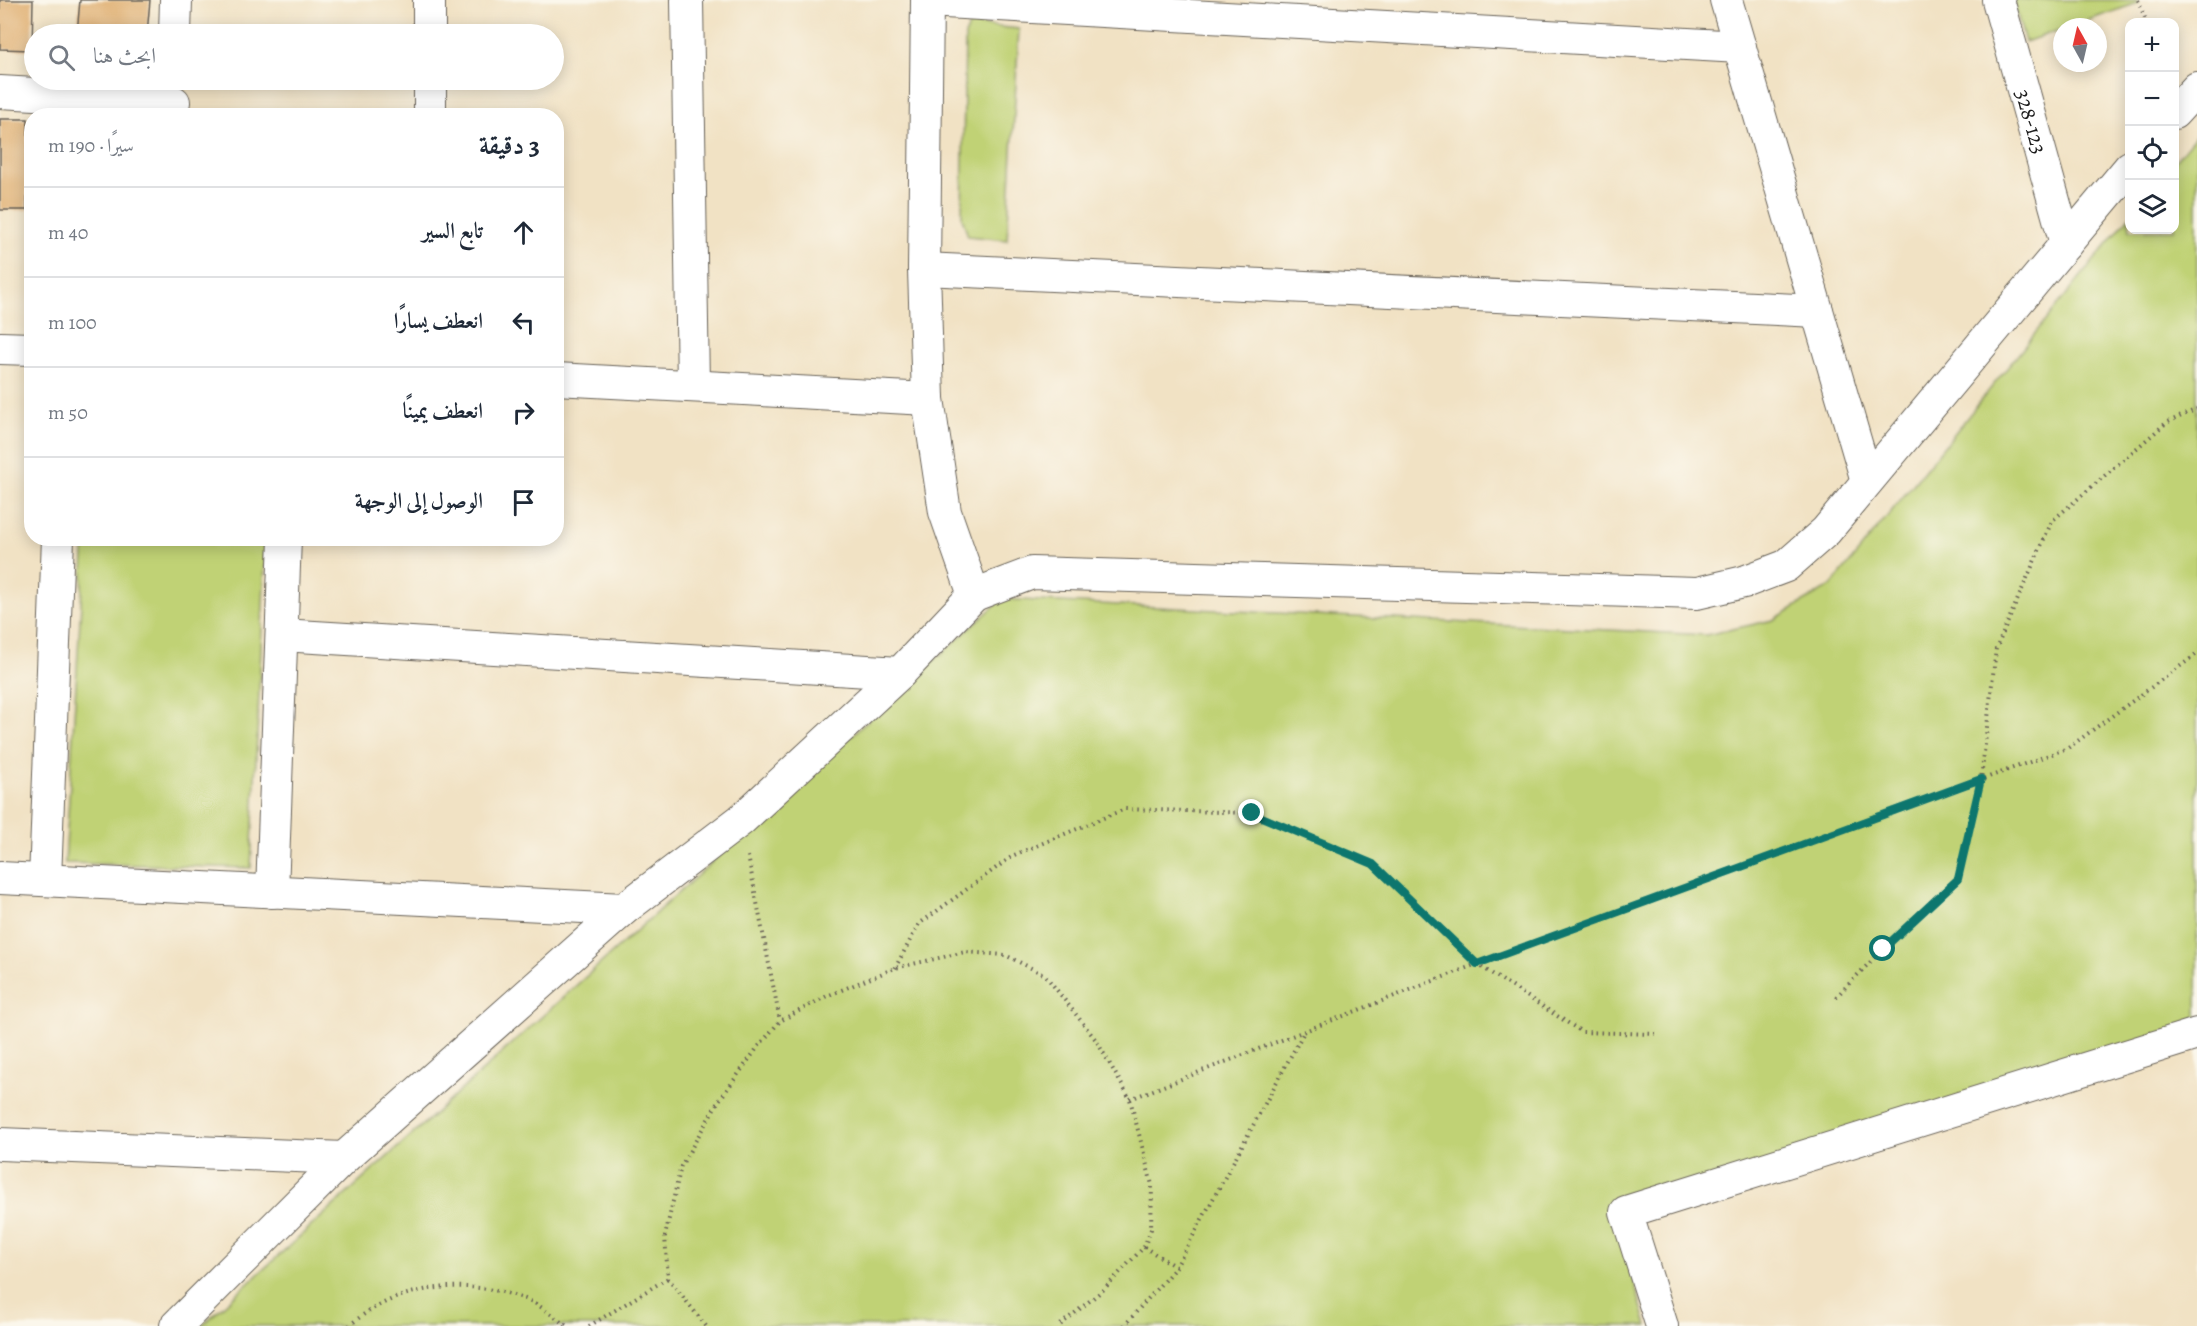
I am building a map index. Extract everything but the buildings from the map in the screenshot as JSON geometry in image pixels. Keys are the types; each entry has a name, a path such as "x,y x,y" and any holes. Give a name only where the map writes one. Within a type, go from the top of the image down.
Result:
{"street":[{"path":"175,24 176,0"},
{"path":"429,0 429,24"},
{"path":"687,0 693,386"},
{"path":"1726,0 1867,481"},
{"name":"328-123","path":"1998,0 2066,244"},
{"path":"974,595 945,512 928,399 924,269 927,1 1740,47"},
{"path":"2179,108 2197,88"},
{"path":"430,90 430,108"},
{"path":"0,92 175,99"},
{"path":"176,1326 344,1158 624,909 741,820 900,673 974,595 1032,573 1697,593 1744,582 1786,566 1826,531 2125,173"},
{"path":"924,269 1817,311"},
{"path":"0,348 24,349"},
{"path":"564,379 928,399"},
{"path":"45,880 58,546"},
{"path":"272,892 285,546"},
{"path":"282,635 900,673"},
{"path":"0,878 624,909"},
{"path":"1662,1326 1626,1212 2197,1034"},
{"path":"0,1144 344,1158"}],"path":[{"path":"2138,0 2145,18"},
{"path":"1836,997 1883,949 1958,879 1981,779 1996,649 2052,521 2166,423 2197,409"},
{"path":"1130,1099 1477,964 2068,748 2197,654"},
{"path":"895,968 919,924 1014,855 1125,809 1252,813 1373,864 1477,964 1582,1032 1656,1034"},
{"path":"741,820 780,1021"},
{"path":"706,1326 668,1278 665,1236 681,1166 718,1102 780,1021 827,996 895,968 965,952 1005,955 1046,975 1096,1040 1130,1099 1152,1185 1150,1229 1144,1247 1103,1290 1059,1326"},
{"path":"1124,1326 1176,1266 1305,1031"},
{"path":"1144,1247 1176,1266"},
{"path":"589,1326 668,1278"},
{"path":"349,1326 364,1313 417,1290 474,1286 530,1301 567,1326"}],"green space":[{"path":"2013,0 2137,0 2138,3 2095,18 2053,18 2053,32 2025,42"},
{"path":"970,24 1019,29 1007,240 968,236 962,218 965,35"},
{"path":"2197,134 2197,1036 1617,1223 1647,1326 201,1326 1002,599 1706,635 1773,620 1831,586 2125,222 2125,234 2179,234 2179,156"},
{"path":"85,546 266,546 251,868 65,863"}],"route":[{"path":"1252,813 1373,864 1477,964 1981,779 1958,879 1883,949"}]}
